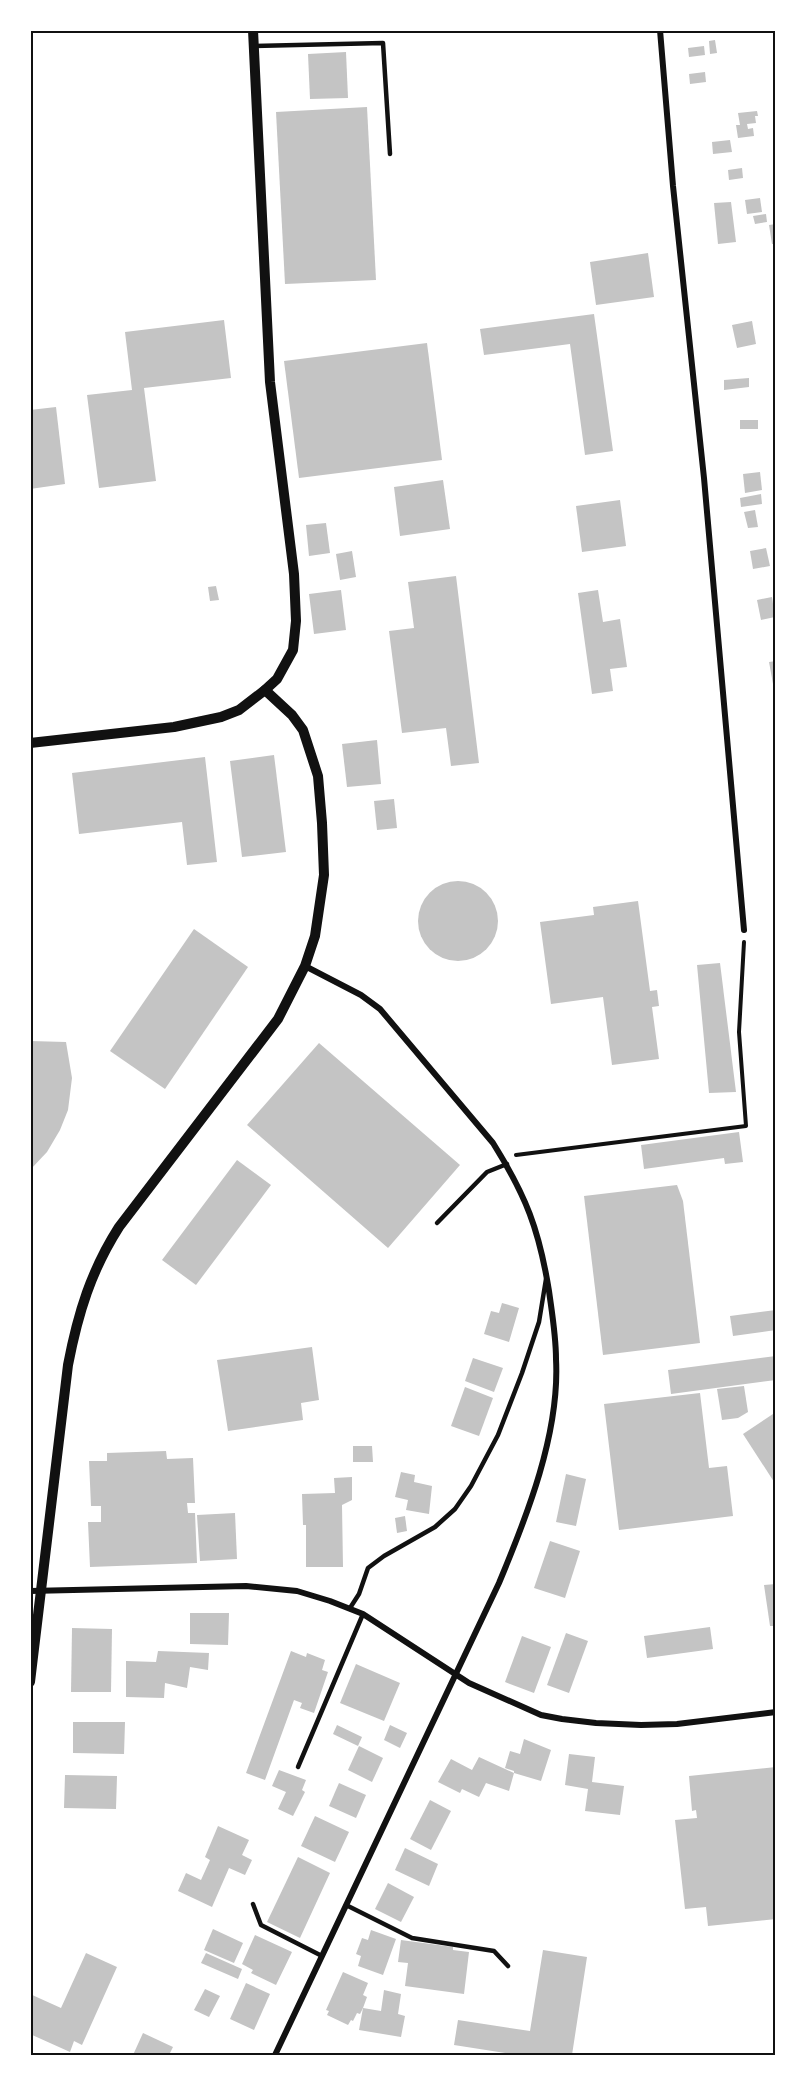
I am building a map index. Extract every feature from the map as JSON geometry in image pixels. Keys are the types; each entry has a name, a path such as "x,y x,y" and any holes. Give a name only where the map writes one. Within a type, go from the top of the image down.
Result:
{"street":[{"path":"30,743 174,727 220,717 239,710 265,690 277,679 291,657 296,636 294,574 270,382 253,30"},
{"path":"660,30 673,186 706,502 744,930"},
{"path":"30,1682 35,1591 68,1365 77,1321 90,1280 119,1227 278,1019 305,966 315,936 324,875 318,776 303,730 292,715 265,690"},
{"path":"275,2055 456,1675 517,1539 543,1461 550,1427 556,1360 543,1255 531,1213 507,1164 493,1143 380,1009 361,995 305,966"},
{"path":"35,1591 261,1587 297,1591 363,1614 469,1683 541,1715 604,1724 677,1724 776,1712"}],"lane":[{"path":"254,46 382,43 390,154"},
{"path":"437,1223 487,1172 507,1164"},
{"path":"350,1608 359,1594 368,1568 384,1556 435,1527 455,1509 471,1486 498,1435 522,1373 539,1322 546,1276"},
{"path":"298,1767 363,1614"},
{"path":"253,1904 261,1925 322,1956"},
{"path":"346,1905 412,1938 494,1951 508,1966"}],"path":[{"path":"502,1157 746,1126 739,1032 744,930"}],"building":[{"path":"715,40 717,53 710,54 709,41"},
{"path":"704,46 705,55 689,57 688,48"},
{"path":"346,52 348,98 310,99 308,54"},
{"path":"705,72 706,82 690,84 689,74"},
{"path":"367,107 376,280 285,284 276,112"},
{"path":"757,111 756,123 747,124 748,129 753,128 754,136 738,138 736,125 740,125 738,113"},
{"path":"730,140 732,152 713,154 712,142"},
{"path":"742,168 743,178 729,180 728,170"},
{"path":"760,198 762,212 747,214 745,200"},
{"path":"731,202 736,242 718,244 714,203"},
{"path":"766,214 767,222 755,224 753,216"},
{"path":"776,224 776,244 772,244 769,225"},
{"path":"648,253 654,297 596,305 590,262"},
{"path":"594,314 613,451 585,455 570,344 484,355 480,329"},
{"path":"224,320 231,378 144,388 156,481 99,488 87,395 132,390 125,332"},
{"path":"752,321 756,344 737,348 732,325"},
{"path":"427,343 442,460 299,478 284,361"},
{"path":"749,378 749,387 724,390 724,380"},
{"path":"56,407 65,484 30,489 30,410"},
{"path":"740,420 758,420 758,429 740,429"},
{"path":"760,472 762,490 745,493 743,474"},
{"path":"443,480 450,529 400,536 394,487"},
{"path":"761,494 762,504 741,507 740,498"},
{"path":"620,500 626,546 582,552 576,506"},
{"path":"755,510 758,527 748,528 744,512"},
{"path":"326,523 330,553 309,556 306,525"},
{"path":"766,548 770,566 753,569 750,551"},
{"path":"352,551 356,577 340,580 336,554"},
{"path":"456,576 479,763 451,766 446,728 402,733 389,631 414,628 408,582"},
{"path":"216,586 219,600 210,601 208,587"},
{"path":"341,590 346,630 314,634 309,594"},
{"path":"598,590 603,622 620,619 627,667 610,669 613,691 592,694 578,593"},
{"path":"772,597 775,617 761,620 757,600"},
{"path":"776,661 776,695 775,695 769,662"},
{"path":"377,740 381,784 347,787 342,744"},
{"path":"274,755 286,852 242,857 230,761"},
{"path":"205,757 217,862 187,865 182,822 79,834 72,773"},
{"path":"394,799 397,828 377,830 374,801"},
{"path":"458,881 473,884 486,893 495,906 498,921 495,936 486,949 473,958 458,961 443,958 430,949 421,936 418,921 421,906 430,893 443,884"},
{"path":"638,901 650,991 657,990 659,1006 652,1007 659,1059 612,1065 603,997 551,1004 540,922 594,915 593,907"},
{"path":"194,929 248,967 165,1089 110,1051"},
{"path":"720,963 736,1092 709,1093 697,965"},
{"path":"30,1041 66,1042 72,1078 68,1110 60,1130 47,1152 30,1170"},
{"path":"319,1043 460,1165 388,1248 247,1125"},
{"path":"739,1132 743,1162 725,1164 724,1158 644,1169 641,1145"},
{"path":"237,1160 271,1185 196,1285 162,1260"},
{"path":"677,1185 683,1201 700,1343 603,1355 584,1196"},
{"path":"502,1303 519,1308 509,1342 484,1334 491,1311 499,1313"},
{"path":"776,1310 776,1330 733,1336 730,1316"},
{"path":"312,1347 319,1400 301,1403 303,1420 228,1431 217,1360"},
{"path":"776,1356 776,1380 671,1394 668,1370"},
{"path":"473,1358 503,1368 494,1392 465,1381"},
{"path":"744,1386 748,1412 738,1418 722,1420 717,1389"},
{"path":"465,1387 493,1398 479,1436 451,1426"},
{"path":"700,1393 709,1468 727,1466 733,1516 619,1530 604,1404"},
{"path":"776,1412 776,1485 743,1434"},
{"path":"353,1446 372,1446 373,1462 353,1462"},
{"path":"166,1451 167,1459 193,1458 195,1503 187,1503 188,1513 195,1513 197,1563 90,1567 88,1522 101,1522 101,1506 91,1506 89,1461 107,1461 107,1453"},
{"path":"401,1472 415,1475 414,1482 432,1486 429,1514 406,1510 408,1500 395,1497"},
{"path":"566,1474 586,1479 576,1526 556,1522"},
{"path":"352,1477 352,1500 342,1505 343,1567 306,1567 306,1525 303,1525 302,1494 335,1493 334,1478"},
{"path":"235,1513 237,1559 200,1561 197,1515"},
{"path":"405,1516 407,1531 397,1533 395,1518"},
{"path":"550,1541 580,1551 565,1598 534,1588"},
{"path":"776,1584 776,1626 770,1626 764,1585"},
{"path":"190,1613 229,1613 228,1645 190,1644"},
{"path":"710,1627 713,1649 647,1658 644,1636"},
{"path":"72,1628 112,1629 111,1692 71,1692"},
{"path":"566,1633 588,1641 569,1693 547,1685"},
{"path":"522,1636 551,1647 534,1693 505,1682"},
{"path":"158,1651 209,1653 208,1670 190,1667 187,1688 165,1683 164,1698 126,1697 126,1661 156,1662"},
{"path":"291,1651 306,1657 307,1653 325,1660 322,1670 328,1672 314,1713 300,1708 302,1703 294,1700 265,1780 246,1773"},
{"path":"356,1664 400,1683 384,1721 340,1703"},
{"path":"73,1722 125,1722 124,1754 73,1753"},
{"path":"337,1725 362,1737 358,1746 333,1734"},
{"path":"390,1725 407,1733 400,1748 384,1740"},
{"path":"524,1739 551,1750 541,1781 505,1768 510,1751 520,1754"},
{"path":"359,1746 383,1758 372,1782 348,1770"},
{"path":"569,1754 595,1757 592,1782 624,1786 620,1815 585,1811 588,1789 565,1785"},
{"path":"479,1757 514,1773 509,1791 486,1783 479,1797 462,1789 460,1793 438,1782 451,1759 472,1770"},
{"path":"776,1767 776,1919 708,1926 706,1907 685,1909 675,1820 697,1818 696,1810 692,1811 689,1776"},
{"path":"279,1770 306,1780 302,1790 305,1792 293,1816 278,1809 286,1792 272,1786"},
{"path":"65,1775 117,1776 116,1809 64,1808"},
{"path":"339,1783 366,1795 356,1818 329,1806"},
{"path":"430,1800 451,1811 431,1850 410,1839"},
{"path":"315,1816 349,1832 335,1862 301,1846"},
{"path":"218,1826 249,1840 242,1855 252,1860 245,1875 229,1868 212,1907 178,1891 186,1873 201,1880 210,1860 205,1857"},
{"path":"405,1848 438,1864 429,1886 395,1870"},
{"path":"298,1857 330,1873 300,1938 267,1922"},
{"path":"388,1883 414,1897 401,1922 375,1909"},
{"path":"213,1929 243,1943 234,1963 204,1950"},
{"path":"371,1930 396,1939 383,1975 358,1966 361,1956 356,1954 362,1938 368,1940"},
{"path":"255,1935 292,1952 276,1985 251,1973 253,1970 242,1964"},
{"path":"401,1940 453,1947 453,1950 469,1952 464,1994 405,1986 408,1963 398,1962"},
{"path":"543,1950 587,1957 572,2055 518,2055 454,2045 458,2020 530,2031"},
{"path":"86,1953 117,1967 82,2045 74,2041 70,2052 30,2034 30,1994 61,2008"},
{"path":"206,1953 242,1969 238,1979 201,1963"},
{"path":"343,1972 368,1983 363,1995 367,1997 363,2008 348,2025 327,2015 329,2011 326,2010"},
{"path":"246,1983 270,1994 254,2030 230,2019"},
{"path":"205,1989 220,1996 209,2017 194,2010"},
{"path":"384,1990 401,1994 398,2014 405,2016 401,2037 359,2030 363,2008 381,2011"},
{"path":"143,2033 173,2047 169,2055 133,2055"}]}
